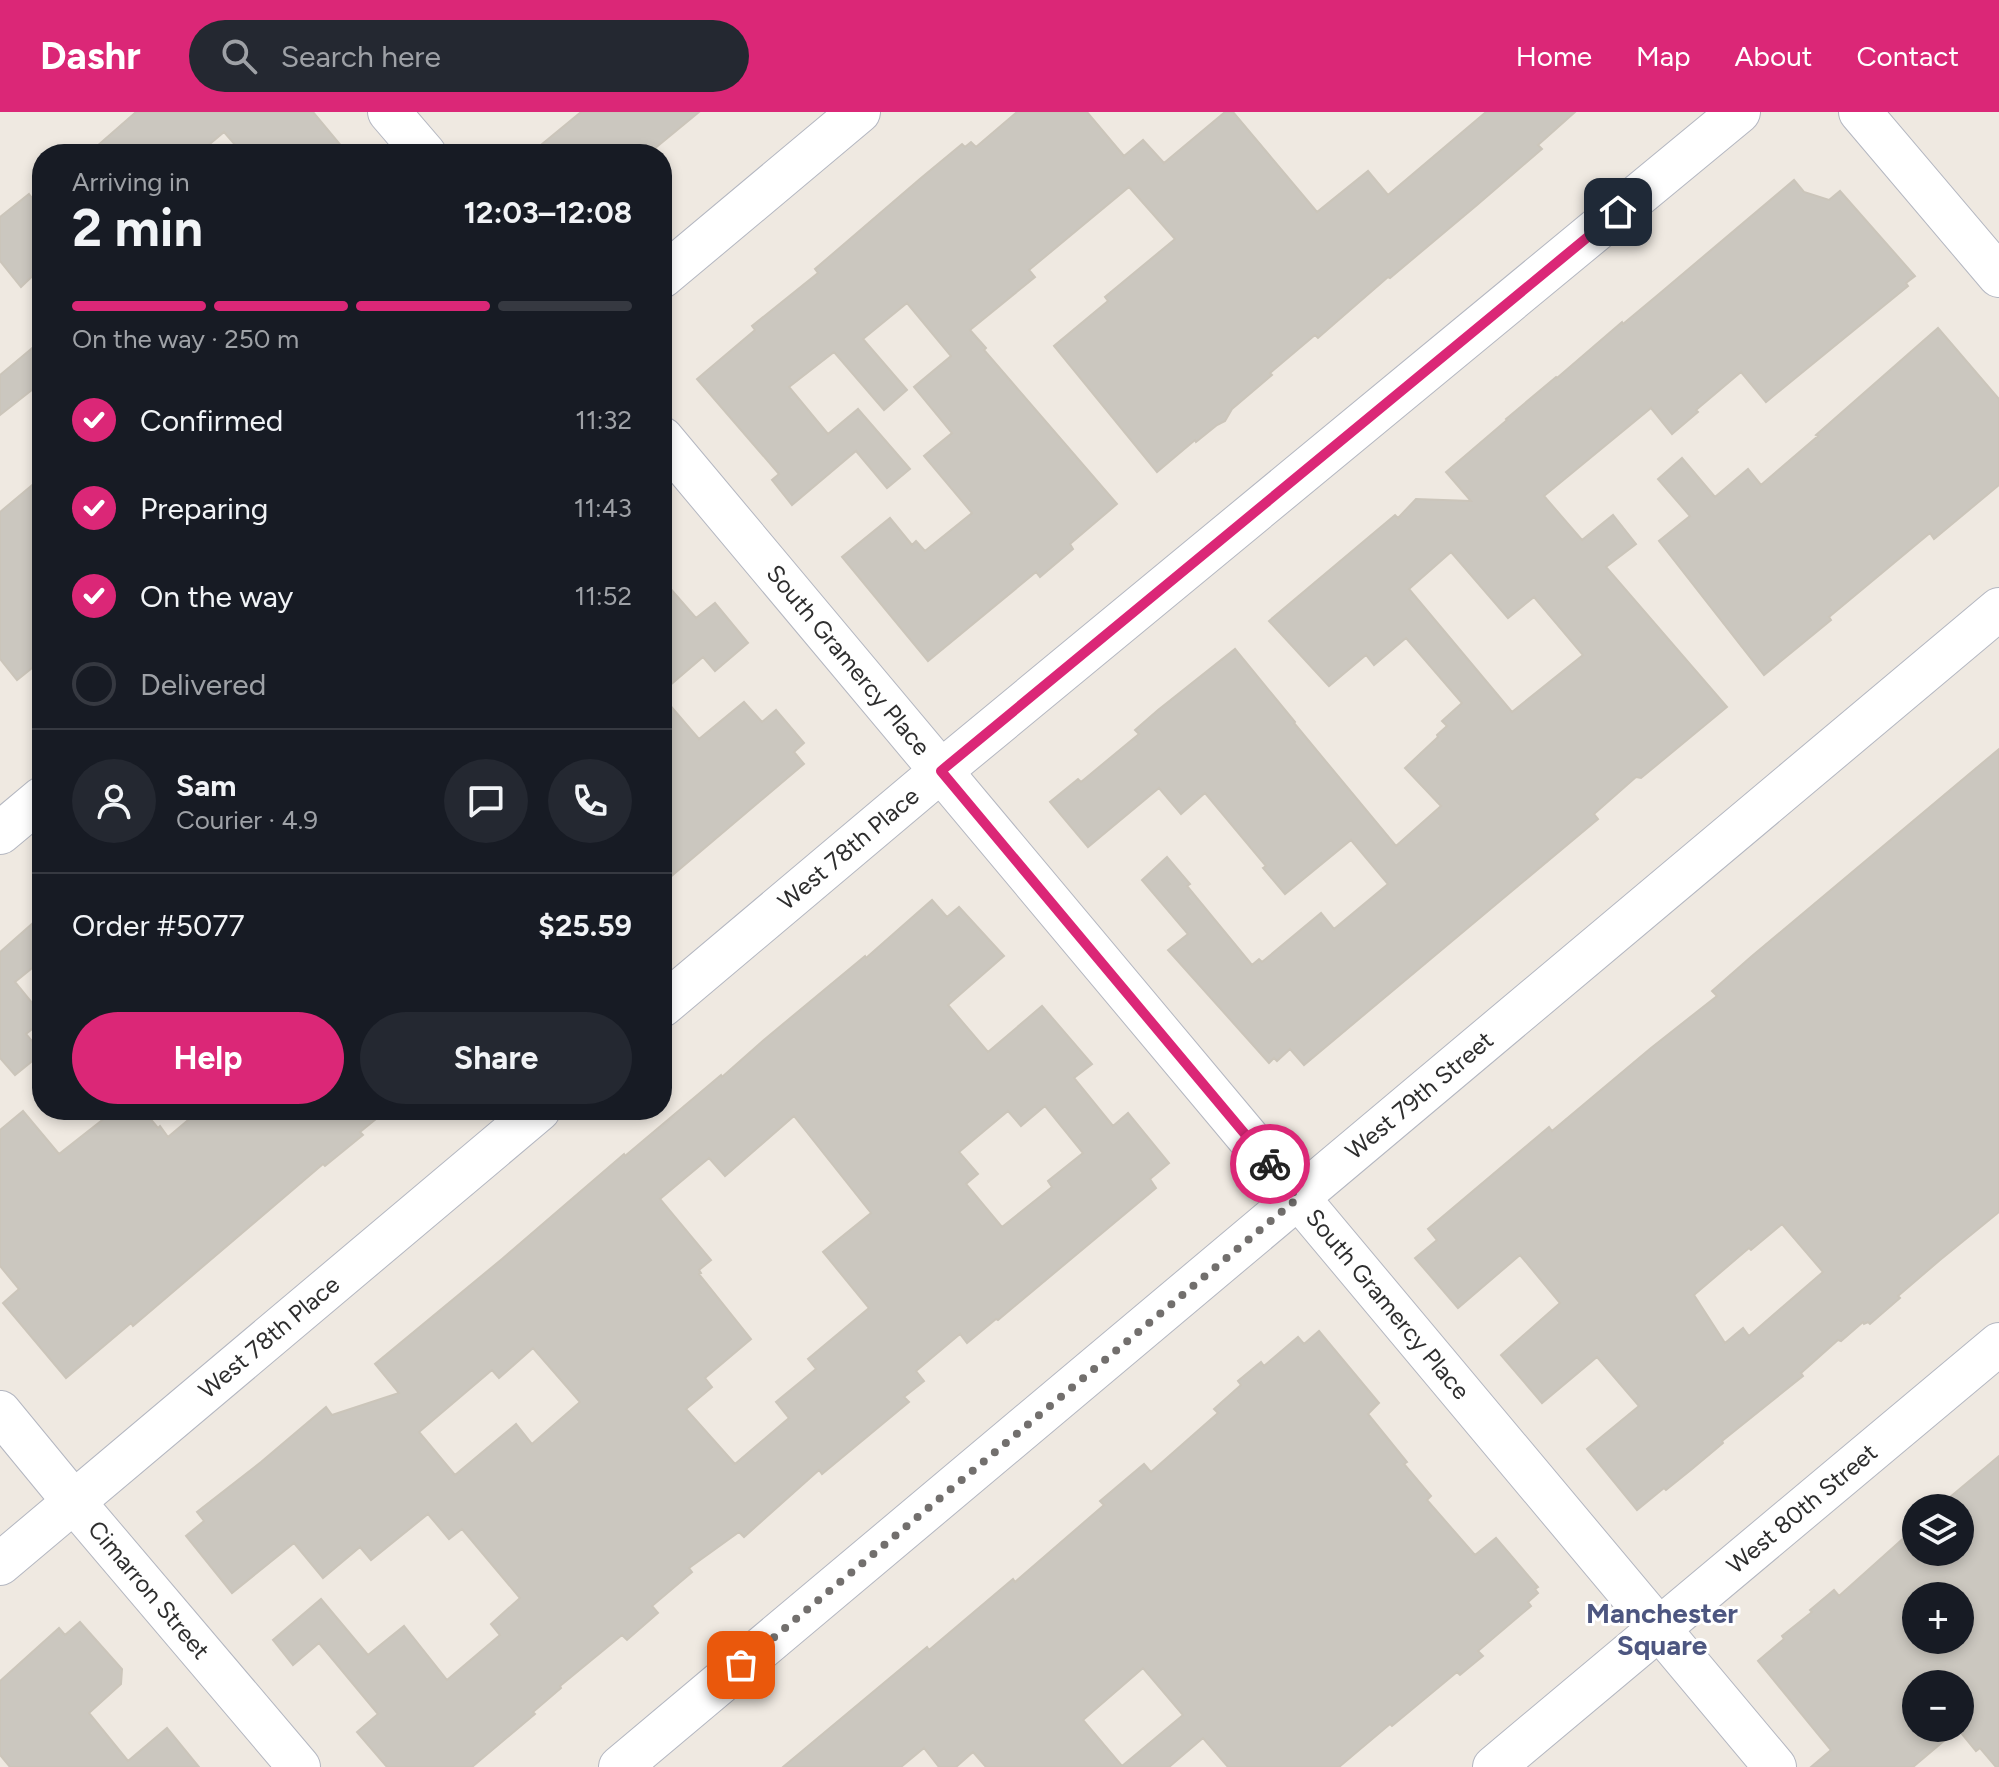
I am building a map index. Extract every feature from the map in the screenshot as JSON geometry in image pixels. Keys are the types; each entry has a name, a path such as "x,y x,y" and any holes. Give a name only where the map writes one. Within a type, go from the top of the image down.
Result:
{"street":[{"path":"389,112 416,144"},
{"path":"672,269 859,112"},
{"name":"West 78th Place","path":"672,998 941,771 1739,112"},
{"path":"1860,112 1999,276"},
{"name":"South Gramercy Place","path":"672,450 1775,1767"},
{"name":"West 79th Street","path":"620,1767 1999,609"},
{"path":"0,833 32,806"},
{"name":"West 78th Place","path":"0,1564 527,1120"},
{"name":"West 80th Street","path":"1494,1767 1999,1344"},
{"name":"Cimarron Street","path":"0,1412 299,1767"}],"building":[{"path":"136,112 313,112 340,144 234,144 224,132 210,144 99,144"},
{"path":"581,112 699,112 660,144 542,144"},
{"path":"1017,112 1087,112 1124,156 1143,140 1164,163 1225,112 1233,112 1317,212 1368,171 1388,195 1486,112 1575,112 1538,145 1542,149 1477,205 1318,338 1315,335 1270,373 1272,375 1232,409 1225,421 1195,440 1157,472 1054,346 1108,301 1105,297 1175,239 1129,187 1029,270 1035,277 970,330 1117,504 1070,544 1073,549 1040,577 1036,572 928,661 842,557 890,518 912,545 916,541 925,551 972,513 924,456 952,433 914,387 951,356 907,303 863,339 907,390 884,410 834,352 789,387 828,434 858,409 910,469 887,488 856,451 792,505 772,480 779,474 697,379 755,330 752,326 818,273 815,269 921,178 962,144 965,147 971,142 976,147"},
{"path":"1794,180 1804,192 1829,200 1840,191 1915,276 1906,283 1908,286 1766,402 1741,372 1672,434 1651,408 1544,496 1582,540 1613,515 1636,544 1606,567 1727,707 1641,778 1636,777 1594,814 1598,819 1304,1065 1290,1049 1277,1061 1274,1058 1269,1063 1168,950 1188,934 1142,880 1167,857 1252,965 1259,959 1262,962 1321,913 1334,929 1388,884 1351,840 1285,894 1263,868 1266,866 1205,793 1181,814 1159,788 1088,847 1050,802 1078,779 1081,782 1139,734 1135,730 1158,710 1235,649 1396,846 1441,806 1405,768 1438,737 1447,726 1442,721 1462,703 1406,638 1374,665 1366,655 1329,686 1269,621 1395,515 1398,518 1416,499 1471,501 1446,472","holes":["1451,552 1508,618 1534,597 1583,655 1512,712 1409,589"]},
{"path":"29,194 32,198 32,277 21,287 0,261 0,217"},
{"path":"1938,328 1999,399 1999,485 1934,539 1930,533 1764,675 1659,541 1690,516 1658,479 1682,458 1715,497 1748,469 1761,485"},
{"path":"32,348 32,390 0,415 0,375"},
{"path":"32,485 32,668 17,680 0,659 0,512"},
{"path":"672,590 696,618 715,603 748,643 715,671 703,657 672,683"},
{"path":"744,702 762,722 776,710 804,743 794,752 804,764 672,876 672,708 699,739"},
{"path":"1999,749 1999,1212 1898,1296 1900,1298 1870,1324 1863,1322 1841,1341 1838,1340 1801,1373 1803,1376 1666,1490 1664,1488 1637,1510 1587,1449 1639,1406 1597,1357 1542,1403 1501,1355 1560,1303 1520,1255 1458,1308 1415,1258 1437,1240 1428,1229 1549,1127 1552,1131 1717,996 1712,991","holes":["1782,1224 1823,1272 1749,1336 1743,1328 1725,1343 1694,1295"]},
{"path":"932,900 947,917 959,907 1004,956 948,1005 988,1052 1042,1006 1092,1064 1074,1078 1113,1126 1128,1113 1169,1163 1150,1179 1156,1188 998,1320 967,1343 960,1334 916,1371 924,1381 904,1397 909,1402 822,1474 819,1470 744,1537 739,1532 689,1568 692,1572 652,1606 658,1613 627,1640 622,1635 560,1686 533,1712 535,1714 472,1767 387,1767 357,1732 378,1714 319,1643 293,1665 273,1640 321,1599 368,1655 404,1626 447,1680 500,1635 491,1624 520,1598 462,1529 449,1539 428,1514 371,1560 360,1547 323,1578 294,1543 232,1593 186,1536 204,1521 197,1512 326,1407 332,1415 399,1393 375,1364 624,1154 668,1120 672,1120 672,1116","holes":["1045,1106 1083,1153 1048,1181 1052,1187 1002,1227 966,1184 978,1174 959,1152 1008,1111 1021,1126","794,1116 871,1213 823,1252 869,1308 808,1359 816,1369 776,1402 789,1418 735,1464 686,1409 712,1387 705,1378 751,1339 699,1274 699,1270 711,1260 660,1199 709,1158 725,1176","533,1348 580,1402 532,1444 516,1424 455,1475 419,1432 492,1370 499,1378"]},
{"path":"32,924 32,968 15,982 32,1003 32,1029 26,1034 32,1041 32,1061 15,1075 0,1058 0,952"},
{"path":"23,1111 59,1154 102,1120 151,1120 168,1137 188,1120 375,1120 360,1132 363,1135 325,1166 323,1164 133,1326 131,1323 66,1378 3,1303 19,1289 0,1266 0,1130"},
{"path":"1319,1331 1379,1403 1368,1414 1431,1496 1427,1500 1475,1555 1496,1538 1538,1587 1535,1589 1538,1593 1528,1602 1531,1606 1478,1651 1483,1656 1460,1675 1457,1672 1339,1767 1228,1767 1203,1738 1169,1767 986,1767 973,1752 956,1767 939,1767 924,1748 901,1767 783,1767 927,1647 929,1650 1013,1579 1015,1582 1104,1505 1100,1501 1144,1464 1151,1472 1218,1413 1214,1409 1241,1385 1238,1381 1261,1362 1264,1366 1298,1337 1304,1344","holes":["1143,1668 1183,1715 1122,1766 1083,1720"]},
{"path":"1999,1456 1999,1767 1980,1748 1976,1751 1969,1742 1974,1742 1974,1670 1902,1670 1902,1742 1943,1742 1913,1767 1811,1767 1831,1750 1758,1661 1834,1590 1839,1596 1902,1540 1902,1566 1974,1566 1974,1494 1954,1494"},
{"path":"80,1622 122,1669 121,1684 89,1713 128,1761 167,1728 199,1767 10,1767 0,1755 0,1681 59,1628 65,1635"}],"way so far":[{"path":"741,1665 1298,1198 1270,1164"}],"district":[{"name":"Manchester Square","path":"1662,1629"}],"route":[{"path":"1270,1164 941,771 1618,212"}]}
